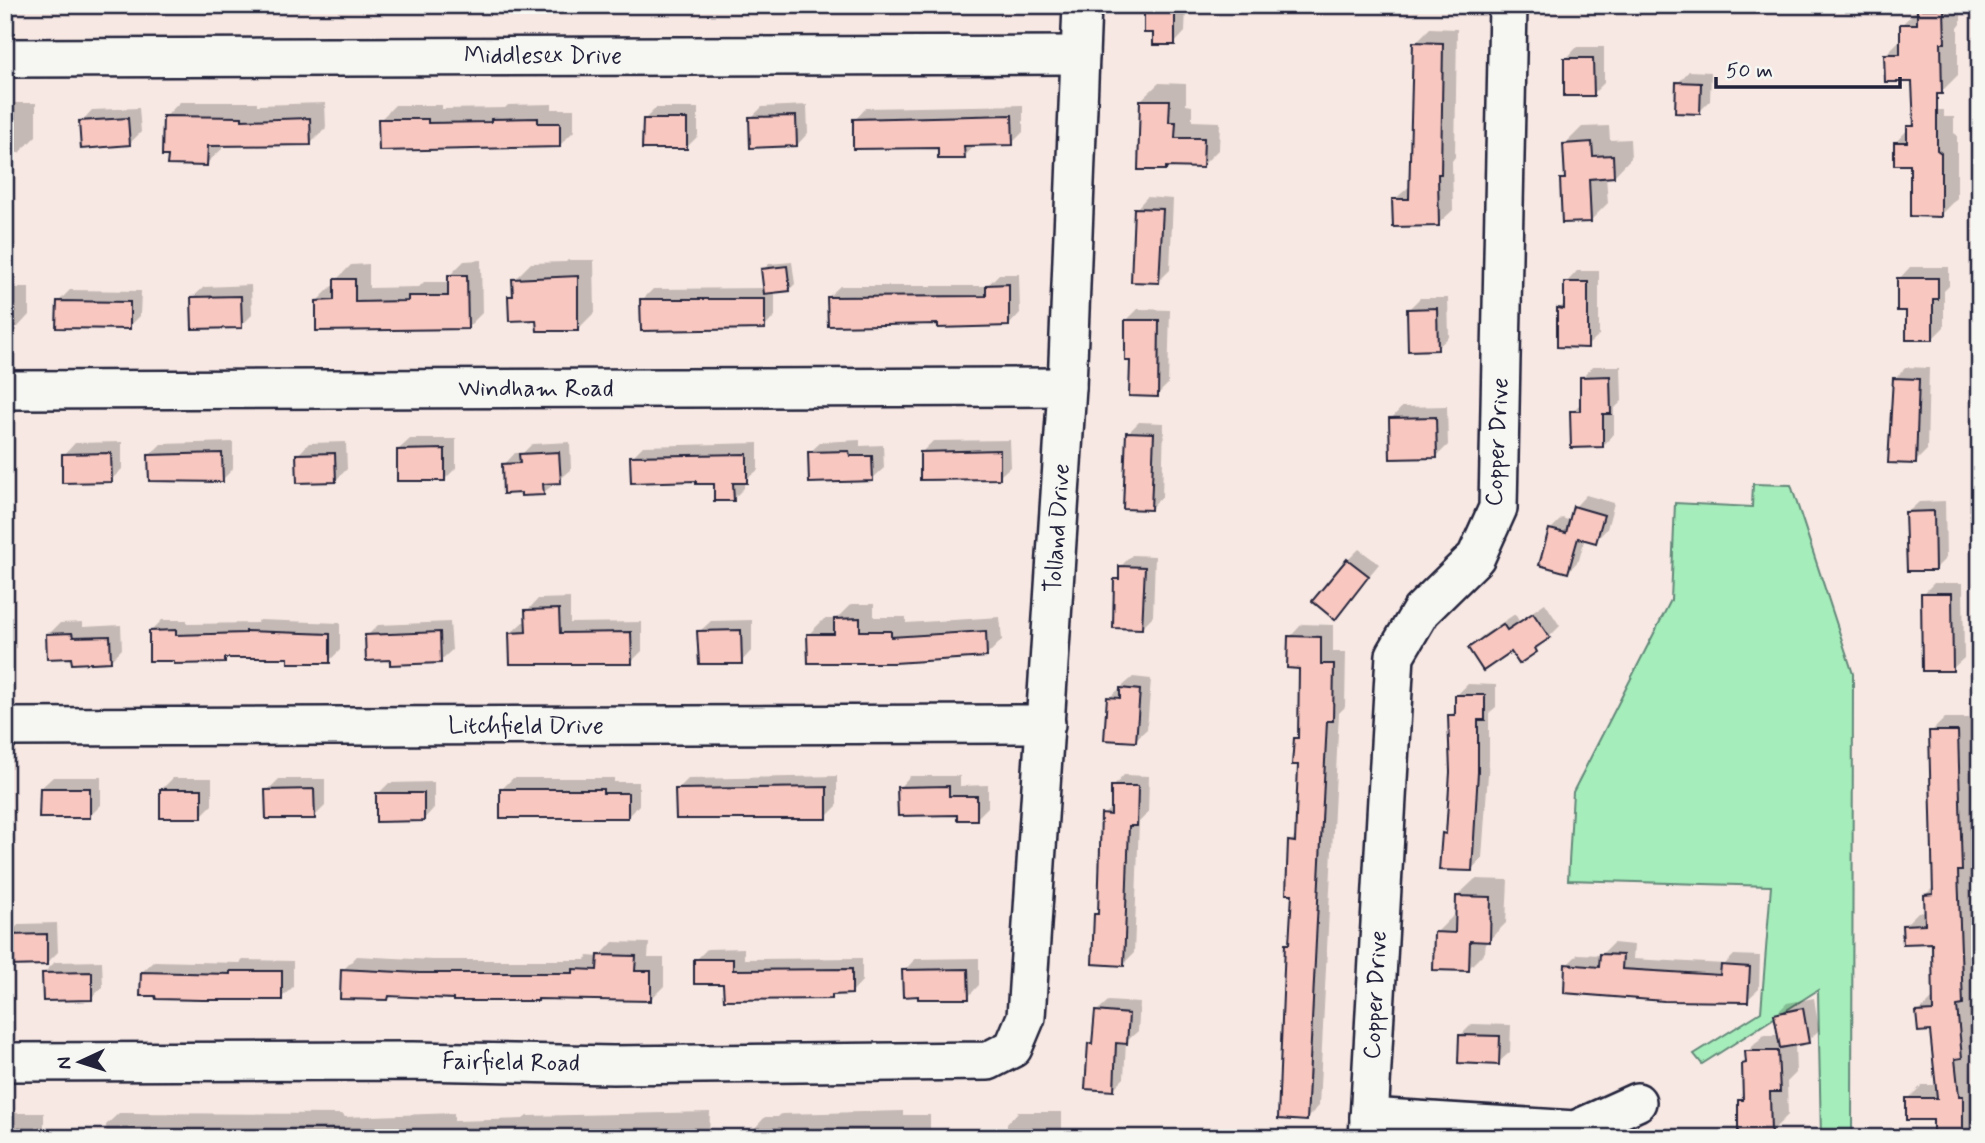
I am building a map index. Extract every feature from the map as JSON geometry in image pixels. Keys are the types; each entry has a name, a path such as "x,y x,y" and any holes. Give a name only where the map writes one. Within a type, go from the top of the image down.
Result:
{"street":[{"name":"Tolland Drive","path":"1013,1048 1026,1017 1046,724 1067,387 1082,5"},
{"name":"Copper Drive","path":"1369,1127 1395,655 1421,611 1476,557 1498,508 1508,5"},
{"name":"Middlesex Drive","path":"5,58 1080,54"},
{"name":"Windham Road","path":"5,390 1067,387"},
{"name":"Litchfield Drive","path":"5,727 1046,724"},
{"name":"Fairfield Road","path":"5,1062 413,1061 614,1065 988,1061 1013,1048"},
{"path":"1369,1127 1575,1130 1637,1102"}],"green space":[{"path":"1753,484 1791,485 1853,674 1852,1138 1821,1138 1818,990 1702,1064 1694,1054 1761,1012 1771,886 1568,880 1573,792 1671,600 1675,503 1752,507"}],"building":[{"path":"1144,5 1175,5 1175,45 1153,45 1153,33 1144,33"},
{"path":"1917,9 1944,9 1945,43 1941,43 1942,94 1937,94 1941,217 1910,216 1910,165 1894,165 1894,142 1907,142 1907,126 1914,126 1912,82 1885,82 1884,54 1900,54 1900,24 1917,24"},
{"path":"1413,42 1443,43 1441,174 1438,174 1439,226 1393,227 1392,199 1409,199"},
{"path":"1564,58 1593,58 1594,96 1564,96"},
{"path":"1676,82 1701,83 1700,114 1675,113"},
{"path":"1140,100 1170,100 1169,122 1176,122 1175,138 1204,138 1203,168 1166,167 1166,170 1138,170"},
{"path":"1012,115 1013,145 964,146 965,159 938,159 938,148 853,149 853,119"},
{"path":"163,116 242,117 242,120 310,118 311,145 208,146 207,166 167,165 168,156 162,156"},
{"path":"796,116 797,146 750,148 749,117"},
{"path":"128,118 130,145 81,149 79,121"},
{"path":"538,118 538,123 560,123 560,147 379,151 378,119 428,119 428,123"},
{"path":"643,119 687,119 687,149 642,149"},
{"path":"1592,142 1593,156 1613,155 1614,177 1589,179 1591,222 1562,223 1560,179 1565,179 1563,144"},
{"path":"1134,208 1163,209 1159,283 1131,282"},
{"path":"787,266 790,291 764,294 761,269"},
{"path":"448,275 467,275 468,329 316,331 316,301 334,300 334,279 355,279 355,302 408,301 408,296 448,296"},
{"path":"578,276 578,331 537,331 536,320 509,321 508,296 513,296 512,279"},
{"path":"1897,278 1938,278 1938,299 1933,299 1933,340 1906,340 1906,311 1897,311"},
{"path":"1564,282 1588,282 1588,348 1557,347 1557,308 1564,309"},
{"path":"1009,284 1009,326 828,326 827,297 986,296 986,285"},
{"path":"241,296 242,328 192,329 191,297"},
{"path":"640,299 765,299 765,329 641,331"},
{"path":"57,301 130,302 130,329 56,328"},
{"path":"1437,308 1438,350 1408,351 1407,309"},
{"path":"1125,320 1159,320 1158,397 1129,396 1130,361 1125,361"},
{"path":"1610,376 1611,414 1603,414 1603,447 1571,448 1570,411 1580,411 1580,377"},
{"path":"1893,378 1919,379 1916,464 1888,463"},
{"path":"1436,417 1437,458 1390,459 1389,418"},
{"path":"1126,432 1154,433 1151,510 1123,509"},
{"path":"445,449 445,481 397,481 397,450"},
{"path":"1000,450 1000,479 920,480 920,452"},
{"path":"849,451 850,456 872,456 873,481 809,483 808,452"},
{"path":"559,452 561,483 543,484 544,495 503,494 502,464 520,463 519,454"},
{"path":"111,453 112,482 62,483 62,454"},
{"path":"222,453 223,482 149,481 148,455"},
{"path":"335,453 336,482 297,483 296,454"},
{"path":"747,454 747,483 733,483 734,501 714,501 714,484 696,484 696,481 631,483 630,456"},
{"path":"1573,506 1604,515 1596,543 1578,538 1568,573 1539,565 1549,529 1566,533"},
{"path":"1934,511 1935,571 1907,571 1905,512"},
{"path":"1347,559 1369,576 1335,620 1312,601"},
{"path":"1119,566 1145,567 1142,629 1113,628 1114,579 1119,579"},
{"path":"1921,593 1952,593 1953,671 1922,671"},
{"path":"559,609 560,633 631,632 632,664 510,664 509,633 526,632 525,610"},
{"path":"1533,613 1550,638 1535,648 1537,652 1519,664 1511,652 1483,671 1468,648 1503,624 1507,630"},
{"path":"860,618 860,631 891,631 891,637 986,631 987,657 894,663 808,663 807,634 834,634 834,619"},
{"path":"176,630 176,635 246,631 330,634 330,663 288,663 288,658 225,658 225,663 174,664 174,661 149,661 149,631"},
{"path":"741,630 742,664 699,664 697,631"},
{"path":"440,632 441,663 390,665 390,660 366,661 365,635"},
{"path":"72,633 73,637 110,636 111,662 72,664 71,658 47,659 46,634"},
{"path":"1288,636 1321,637 1321,664 1334,664 1333,721 1327,721 1307,1121 1278,1119 1285,944 1289,944 1292,894 1286,894 1288,841 1295,842 1298,765 1292,765 1294,738 1298,738 1299,669 1287,668"},
{"path":"1120,688 1140,690 1136,742 1104,740 1107,697 1120,698"},
{"path":"1455,695 1485,695 1485,720 1478,720 1472,871 1439,870 1442,833 1446,834 1450,772 1448,715 1455,715"},
{"path":"1929,731 1958,731 1962,871 1958,871 1963,1005 1957,1006 1962,1058 1955,1059 1959,1096 1963,1096 1963,1138 1933,1138 1933,1120 1906,1120 1906,1098 1937,1098 1930,1031 1918,1032 1916,1012 1933,1011 1932,943 1903,944 1902,925 1925,924 1924,895 1933,894"},
{"path":"949,786 949,796 977,796 977,820 957,820 957,815 898,816 897,787"},
{"path":"1111,786 1138,786 1137,826 1129,826 1124,966 1092,964 1094,914 1098,914 1101,814 1111,815"},
{"path":"827,787 827,819 676,819 675,789"},
{"path":"40,788 90,788 90,818 39,818"},
{"path":"160,789 202,789 202,818 160,818"},
{"path":"314,789 315,819 266,819 265,790"},
{"path":"500,789 603,789 603,793 628,793 628,818 500,818"},
{"path":"376,793 424,793 424,821 376,822"},
{"path":"1456,896 1491,897 1490,942 1470,941 1469,971 1433,970 1434,932 1455,933"},
{"path":"47,934 47,965 7,966 6,935"},
{"path":"1600,954 1623,955 1622,969 1720,975 1721,965 1750,967 1748,1002 1664,1001 1564,993 1565,964 1599,967"},
{"path":"598,955 636,956 635,971 651,971 651,1001 453,1001 389,996 388,1000 340,999 341,969 419,973 573,973 573,969 597,970"},
{"path":"694,959 733,959 733,970 852,969 852,994 832,995 832,999 724,1000 723,984 694,984"},
{"path":"968,969 969,999 903,997 902,970"},
{"path":"230,971 282,971 282,1000 156,999 155,996 140,996 141,972 230,974"},
{"path":"92,972 92,1000 43,1001 42,973"},
{"path":"1803,1008 1809,1043 1780,1048 1774,1014"},
{"path":"1095,1011 1129,1014 1127,1044 1116,1043 1114,1091 1085,1089 1088,1043 1092,1044"},
{"path":"1459,1035 1500,1036 1499,1065 1458,1063"},
{"path":"1745,1051 1778,1051 1780,1092 1770,1092 1771,1134 1738,1135 1738,1100 1743,1100 1742,1064 1746,1063"}]}
